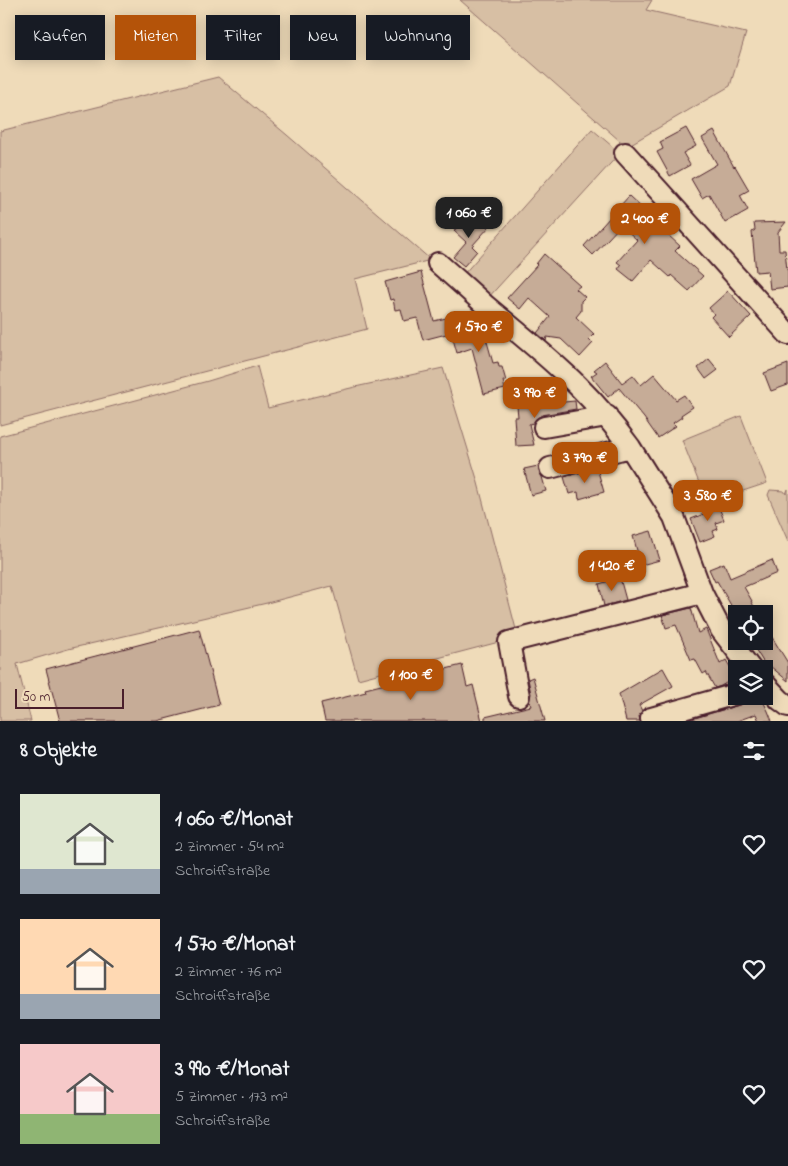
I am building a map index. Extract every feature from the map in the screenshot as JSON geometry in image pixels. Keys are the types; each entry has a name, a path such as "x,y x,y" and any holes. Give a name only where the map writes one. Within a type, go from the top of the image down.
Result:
{"street":[{"path":"625,153 788,334"},
{"path":"438,262 548,358 607,416 630,447 674,517 702,592 721,630 744,660"},
{"path":"544,427 607,416"},
{"path":"550,468 630,447"},
{"path":"519,696 510,642 702,592"},
{"path":"773,693 788,706"},
{"path":"652,721 651,718 693,714 719,706 728,700"}],"shaded area":[{"path":"460,0 652,0 646,10 746,33 730,86 629,145 620,141"},
{"path":"218,77 431,260 355,279 367,329 0,425 0,131"},
{"path":"592,129 620,153 487,299 462,276"},
{"path":"257,366 268,408 443,368 477,479 518,637 358,679 332,586 68,649 17,664 31,721 0,721 0,436 208,381"},
{"path":"741,416 767,483 707,503 682,440"},
{"path":"788,489 788,541 768,495 770,490 784,491 786,494"}],"building":[{"path":"686,128 696,146 683,153 690,165 670,176 657,152 663,149 660,142"},
{"path":"714,131 749,190 740,195 748,210 725,223 709,194 702,198 691,179 717,164 702,138"},
{"path":"629,196 680,246 675,251 703,276 689,291 651,260 633,281 618,269 621,265 617,262 637,240 621,225 593,255 584,246"},
{"path":"476,216 489,227 472,246 477,251 464,266 453,257 466,242 454,231 464,220 469,224"},
{"path":"786,222 778,232 779,250 785,250 788,287 770,289 768,271 756,272 752,232 755,230 754,223"},
{"path":"544,254 580,286 576,289 585,297 581,301 581,311 576,317 594,334 589,339 593,343 580,357 561,339 547,337 546,341 537,333 550,317 529,298 520,309 507,298 537,265"},
{"path":"421,272 434,321 446,318 450,333 423,340 417,318 404,321 401,309 395,310 393,299 390,300 385,282"},
{"path":"728,291 751,316 729,337 711,317 714,314 709,308"},
{"path":"480,317 493,363 498,362 499,367 502,367 506,381 503,381 505,389 484,394 472,348 457,353 449,325"},
{"path":"709,359 718,370 706,379 698,368"},
{"path":"605,361 622,383 633,375 641,385 654,374 676,400 684,395 693,407 673,423 676,426 658,438 619,388 608,397 591,376 597,372 594,370"},
{"path":"788,364 788,385 771,391 764,373"},
{"path":"575,401 576,409 542,415 529,424 534,445 516,446 514,417 518,417 517,406 546,404 549,406 553,403"},
{"path":"538,466 546,491 531,495 524,469"},
{"path":"597,468 604,492 579,499 578,492 569,494 564,477"},
{"path":"716,500 724,520 716,523 718,529 713,531 715,536 700,542 691,519 709,512 706,504"},
{"path":"651,531 660,560 641,565 633,536"},
{"path":"772,560 777,573 744,587 753,605 731,605 717,581 715,582 709,569 724,563 730,578"},
{"path":"620,578 626,600 604,606 599,584"},
{"path":"691,608 698,633 706,629 720,664 726,660 728,663 728,682 715,688 706,672 703,674 695,659 691,660 676,625 666,628 662,615"},
{"path":"199,629 219,705 157,721 60,721 46,669"},
{"path":"773,639 788,663 788,681 773,668 773,660 762,660 756,650 773,650"},
{"path":"462,665 467,687 473,685 482,721 325,721 321,703 366,692 365,689"},
{"path":"663,668 673,686 639,705 642,711 639,716 640,721 626,721 619,694"},
{"path":"533,677 545,721 485,721 485,717 531,706 528,679"},
{"path":"739,705 765,705 772,721 759,721 756,714 737,721 685,721"}]}
